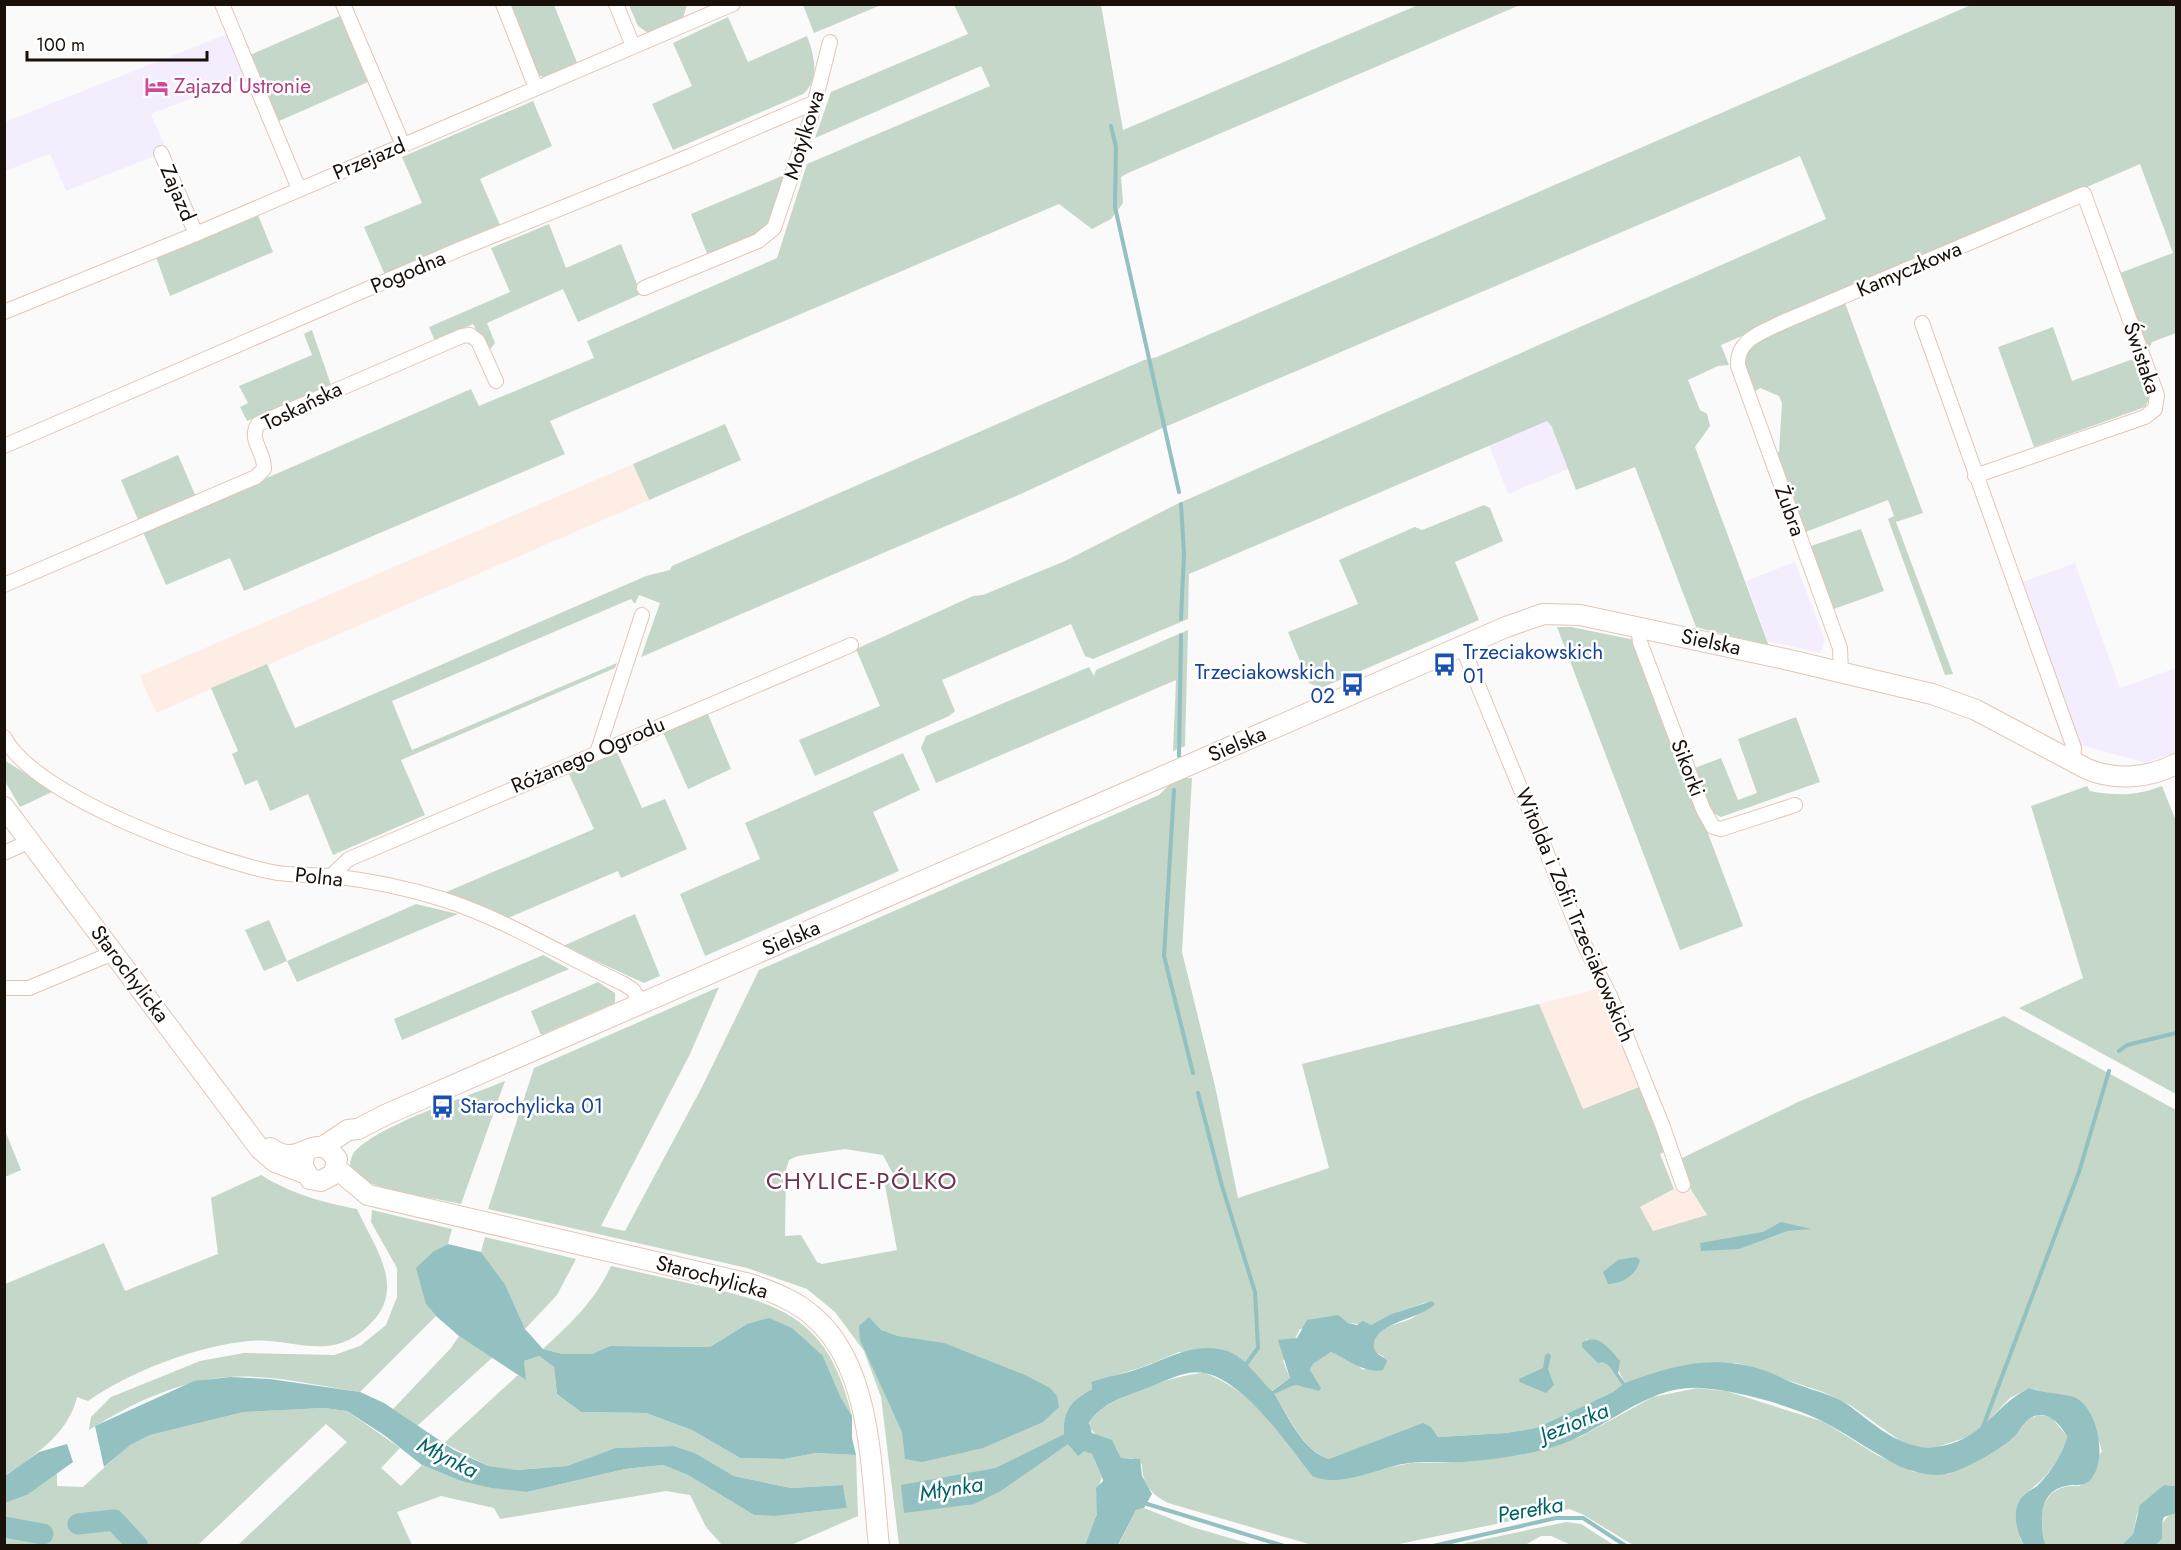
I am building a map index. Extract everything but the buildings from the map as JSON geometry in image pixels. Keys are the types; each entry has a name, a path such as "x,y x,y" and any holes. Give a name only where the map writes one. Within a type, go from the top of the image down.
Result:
{"street":[{"path":"222,4 298,189"},
{"path":"343,4 403,145"},
{"path":"503,4 536,88"},
{"path":"616,4 633,46"},
{"name":"Przejazd","path":"4,312 196,234 633,46 698,11 733,4"},
{"name":"Motylkowa","path":"644,288 758,241 774,228 810,121 830,42"},
{"name":"Pogodna","path":"4,446 460,249 690,156 813,103"},
{"name":"Zajazd","path":"161,153 196,234"},
{"name":"Kamyczkowa","path":"1740,351 1751,337 1783,322 2084,194"},
{"name":"Świstaka","path":"1975,476 2145,417 2156,409 2157,395 2084,194"},
{"path":"1922,323 2074,748 2073,761"},
{"name":"Toskańska","path":"4,585 256,477 264,469 264,462 254,438 258,424 462,336 470,335 478,341 496,381"},
{"name":"Żubra","path":"1740,351 1738,366 1840,648 1841,672"},
{"name":"Sielska","path":"326,1162 358,1129 1529,617 1550,613 1580,615 1638,626 1841,672 1954,701 2026,734 2093,771 2128,776 2149,775 2176,764"},
{"path":"598,750 642,615"},
{"name":"Sikorki","path":"1638,626 1640,642 1703,809 1713,827 1721,829 1795,805"},
{"name":"Różanego Ogrodu","path":"331,876 349,858 598,750 851,645"},
{"name":"Witolda i Zofii Trzeciakowskich","path":"1462,646 1585,946 1611,998 1663,1127 1683,1185"},
{"name":"Polna","path":"4,737 14,753 61,788 117,816 226,860 273,872 331,876 445,900 504,925 624,984 633,990 642,1003"},
{"name":"Starochylicka","path":"4,807 263,1153 274,1162 304,1173 314,1181 326,1162"},
{"path":"4,853 30,842"},
{"path":"4,988 29,988 113,953"},
{"name":"Starochylicka","path":"255,1140 279,1154 326,1162 350,1196 362,1198 368,1195 750,1284 798,1305 815,1318 828,1333 847,1363 854,1380 868,1436 879,1545"}],"shaded area":[{"path":"227,34 246,77 151,114 167,151 66,191 50,154 5,171 5,122"},
{"path":"1547,421 1552,427 1568,469 1508,494 1489,445"},
{"path":"633,464 649,500 156,713 140,676"},
{"path":"1795,562 1825,640 1820,653 1768,641 1746,581"},
{"path":"2075,563 2120,688 2176,668 2176,752 2147,763 2080,745 2020,583"},
{"path":"1602,988 1642,1086 1583,1110 1539,1004"},
{"path":"1687,1183 1707,1215 1653,1231 1640,1207"}],"green space":[{"path":"509,5 554,5 578,65 546,78 536,74"},
{"path":"629,5 687,5 683,18 648,33 638,26"},
{"path":"803,5 881,5 814,33"},
{"path":"954,5 1101,5 1123,130 1418,5 1520,5 1128,173 1121,177 1123,203 1111,219 1092,229 1059,204 550,421 565,454 244,591 230,558 166,585 143,532 471,389 479,406 594,358 587,341 777,258 807,164 990,86 981,66 815,138 831,92 968,34"},
{"path":"1971,5 2176,5 2176,333 2152,342 2148,351 2120,273 2173,253 2140,164 1721,345 1729,365 1718,366 1688,380 1700,410 1707,414 1710,426 1695,447 1769,646 1696,627 1635,467 1576,490 1552,427 1547,421 1189,574 1188,619 1093,659 1085,656 1071,624 942,680 955,711 949,716 815,776 799,740 880,706 856,649 973,596 983,595 1065,561 1177,504 1826,219 1800,156 1158,430 1023,493 641,657 660,603 639,595 635,604 631,599 392,701 412,750 617,663 615,668 401,760 425,815 333,855 308,794 270,811 257,780 245,785 232,754 238,751 211,688 267,664 295,728 646,576 670,570 672,566 1144,360 1157,357"},
{"path":"340,16 368,82 279,121 250,55"},
{"path":"728,17 748,62 807,36 814,59 812,81 803,94 673,150 652,104 692,86 673,43"},
{"path":"533,101 552,146 480,179 500,225 385,275 364,227 422,203 402,157"},
{"path":"782,176 788,178 774,212 761,231 742,243 708,256 691,214"},
{"path":"258,215 273,252 170,296 156,257"},
{"path":"549,224 566,268 621,244 641,294 578,322 563,289 487,323 495,343 488,352 473,324 435,341 429,327 510,292 491,248"},
{"path":"1845,303 1923,513 1896,522 1953,674 1945,675 1888,519 1894,516 1888,500 1803,533 1773,453 1779,452 1782,403 1779,396 1760,388 1751,394 1745,371 1745,357 1757,339"},
{"path":"2053,327 2072,381 2136,358 2150,397 2145,407 2034,447 1998,347"},
{"path":"312,330 331,385 247,421 240,407 248,403 239,386 312,355 304,334"},
{"path":"725,424 741,460 649,500 633,464"},
{"path":"178,455 196,497 139,522 121,480"},
{"path":"1484,505 1490,508 1503,541 1455,562 1479,620 1321,688 1309,683 1288,632 1358,604 1339,560 1415,527 1422,530"},
{"path":"1861,529 1884,591 1831,610 1808,547"},
{"path":"1557,627 1571,627 1635,640 1743,926 1680,950"},
{"path":"1188,630 1185,746 1173,751 1176,680 936,783 921,748 926,736 1089,667 1094,676 1096,670"},
{"path":"707,712 731,769 688,789 663,732"},
{"path":"1796,717 1820,782 1721,817 1709,811 1692,769 1721,758 1738,800 1757,793 1738,739"},
{"path":"617,752 642,808 665,799 687,849 621,878 618,871 508,918 444,893 594,829 568,772"},
{"path":"903,753 920,790 873,812 899,871 705,956 680,894 760,859 745,823"},
{"path":"4,760 54,791 20,807 5,781"},
{"path":"1184,778 1192,778 1182,952 1215,1086 1238,1198 1329,1168 1302,1064 1539,1004 1583,1109 1642,1086 1666,1151 1660,1154 1674,1189 1640,1207 1653,1231 1707,1215 1687,1183 1680,1159 1798,1102 2004,1016 2176,1110 2176,1486 2164,1485 2137,1514 2133,1534 2122,1545 2046,1545 2042,1514 2047,1500 2056,1490 2080,1486 2102,1451 2089,1411 2060,1396 2029,1388 2010,1398 1974,1435 1937,1447 1919,1448 1906,1445 1850,1405 1823,1392 1736,1363 1625,1383 1618,1370 1587,1339 1582,1347 1609,1366 1622,1385 1613,1392 1536,1428 1506,1433 1438,1437 1431,1428 1423,1424 1329,1459 1320,1455 1297,1431 1273,1394 1295,1385 1315,1390 1320,1388 1310,1370 1313,1364 1331,1352 1353,1361 1363,1370 1384,1357 1374,1351 1374,1342 1381,1331 1414,1317 1427,1302 1391,1314 1371,1325 1348,1323 1300,1329 1283,1361 1290,1378 1271,1391 1250,1368 1179,1352 1140,1368 1091,1382 1092,1389 1079,1397 1067,1412 1064,1434 995,1468 902,1486 1001,1491 1068,1443 1092,1454 1102,1477 1096,1494 1097,1513 1085,1545 899,1545 881,1397 864,1351 835,1312 807,1289 747,1268 488,1209 534,1068 719,987 690,1054 601,1226 625,1231 702,1087 759,970 1159,795 1170,784","holes":["845,1149 883,1155 894,1176 885,1185 897,1250 822,1264 817,1262 801,1235 785,1236 786,1170 789,1160 798,1156"]},
{"path":"2087,786 2090,791 2118,794 2144,792 2162,786 2176,821 2176,1094 2019,1008 2083,978 2031,806"},
{"path":"416,904 458,914 297,982 287,961"},
{"path":"635,914 660,976 644,983 563,946"},
{"path":"269,920 287,961 264,971 245,930"},
{"path":"543,955 569,969 402,1040 394,1019"},
{"path":"598,982 615,993 615,1003 541,1035 531,1011"},
{"path":"505,1081 461,1204 375,1185 352,1172 350,1161 353,1154 371,1138 449,1102"},
{"path":"4,1128 21,1170 5,1177 4,1177"},
{"path":"261,1175 307,1196 357,1209 384,1269 387,1284 386,1299 379,1313 358,1334 338,1344 308,1346 259,1340 208,1348 144,1370 88,1401 77,1397 73,1410 58,1433 38,1452 5,1476 5,1284 104,1243 125,1291 218,1254 211,1198"},
{"path":"372,1210 452,1229 448,1244 434,1251 426,1304 436,1316 360,1392 262,1377 211,1379 156,1395 121,1411 89,1430 91,1417 111,1397 200,1361 244,1353 334,1355 360,1346 386,1325 397,1297 397,1268 371,1222"},
{"path":"485,1237 576,1259 557,1295 525,1329 505,1284 481,1252"},
{"path":"611,1266 736,1294 784,1312 803,1325 819,1341 832,1361 843,1385 852,1416 841,1398 823,1356 747,1324 710,1347 610,1346 592,1354 563,1354 543,1349 573,1321 590,1301"},
{"path":"459,1336 493,1357 417,1426 393,1409 451,1348"},
{"path":"539,1356 554,1367 557,1394 581,1412 646,1413 692,1430 740,1458 784,1459 816,1453 856,1455 858,1516 791,1545 722,1545 706,1527 690,1495 666,1491 500,1519 494,1508 441,1496 397,1512 412,1545 238,1545 347,1442 326,1424 198,1545 5,1546 5,1503 27,1495 57,1472 57,1486 83,1487 129,1445 150,1435 244,1412 324,1408 347,1411 400,1448 381,1468 401,1486 422,1465 461,1481 527,1492 625,1469 663,1465 688,1475 754,1515 775,1516 847,1508 843,1485 791,1488 734,1476 695,1453 674,1446 615,1448 567,1466 516,1470 488,1466 444,1443 518,1375 525,1379 524,1361"},
{"path":"1204,1373 1221,1380 1251,1402 1277,1430 1312,1476 1376,1470 1411,1463 1464,1462 1520,1455 1580,1437 1653,1397 1697,1388 1726,1391 1824,1422 1877,1455 1914,1472 1948,1474 1981,1458 2013,1438 2029,1419 2038,1415 2051,1417 2067,1436 2057,1461 2038,1483 2024,1494 2020,1538 2024,1545 1633,1545 1582,1514 1569,1509 1394,1545 1316,1546 1168,1503 1149,1488 1142,1471 1142,1464 1132,1458 1121,1458 1113,1443 1103,1437 1098,1437 1089,1427 1093,1417 1120,1398 1158,1383"},
{"path":"1144,1508 1192,1527 1254,1545 1118,1546 1136,1510"},
{"path":"2171,1513 2176,1513 2176,1545 2156,1546 2162,1539 2162,1523"},
{"path":"1566,1522 1581,1524 1614,1545 1571,1545 1551,1536 1541,1536 1525,1545 1457,1545"}],"water":[{"path":"1781,1222 1811,1229 1787,1231 1739,1249 1701,1251 1700,1243 1763,1232"},
{"path":"448,1244 481,1252 505,1284 525,1329 543,1349 563,1354 592,1354 610,1346 710,1347 747,1324 769,1318 792,1328 823,1356 841,1398 852,1416 852,1438 856,1455 816,1453 784,1459 740,1458 692,1430 646,1413 581,1412 557,1394 554,1367 539,1356 524,1361 526,1380 459,1336 426,1304 416,1268 434,1251"},
{"path":"1636,1257 1640,1260 1632,1274 1624,1280 1608,1284 1603,1272 1618,1260"},
{"path":"1432,1301 1435,1304 1428,1309 1388,1327 1375,1340 1375,1350 1387,1361 1383,1370 1363,1368 1331,1352 1313,1364 1310,1370 1321,1388 1319,1391 1295,1385 1274,1394 1297,1432 1311,1449 1329,1459 1423,1423 1431,1427 1438,1437 1506,1433 1536,1428 1613,1392 1622,1385 1609,1366 1603,1362 1598,1363 1582,1347 1582,1343 1593,1339 1603,1343 1620,1361 1618,1373 1625,1383 1660,1371 1693,1364 1709,1362 1744,1365 1835,1397 1890,1435 1912,1445 1923,1447 1951,1444 1964,1438 2029,1388 2070,1396 2082,1403 2094,1422 2098,1435 2099,1460 2089,1481 2082,1485 2063,1487 2051,1493 2047,1498 2042,1517 2046,1545 2024,1545 2016,1520 2019,1501 2047,1475 2060,1456 2067,1436 2056,1421 2044,1415 2031,1418 2002,1447 1953,1472 1935,1475 1901,1467 1826,1423 1781,1405 1715,1389 1681,1389 1646,1400 1579,1437 1538,1451 1464,1462 1409,1463 1347,1479 1323,1479 1312,1476 1264,1416 1235,1388 1219,1378 1197,1372 1175,1377 1115,1401 1100,1410 1089,1423 1092,1433 1112,1440 1121,1458 1140,1459 1142,1476 1152,1494 1144,1508 1136,1510 1118,1545 1085,1545 1097,1514 1096,1488 1103,1481 1092,1454 1084,1451 1078,1456 1068,1444 1001,1491 974,1504 904,1513 901,1485 995,1468 1064,1434 1065,1419 1070,1407 1079,1397 1092,1389 1091,1382 1135,1370 1194,1349 1216,1348 1240,1358 1272,1391 1290,1378 1278,1340 1297,1338 1307,1320 1338,1315 1348,1323 1357,1325 1363,1321 1371,1325 1391,1314"},
{"path":"869,1317 881,1330 897,1336 944,1343 1025,1375 1050,1388 1057,1396 1059,1407 1043,1422 983,1448 922,1462 905,1459 902,1432 860,1340 859,1326"},
{"path":"1549,1353 1551,1356 1548,1369 1554,1385 1546,1393 1520,1382 1519,1379 1543,1368 1545,1355"},
{"name":"Młynka","path":"231,1377 270,1379 360,1392 384,1403 454,1450 488,1466 517,1470 567,1466 615,1448 674,1446 695,1453 734,1476 791,1488 843,1485 847,1508 775,1516 754,1515 688,1475 663,1465 625,1469 527,1492 492,1488 461,1481 422,1465 384,1435 347,1411 324,1408 244,1412 150,1435 130,1445 104,1467 95,1426 194,1381"},
{"path":"67,1444 73,1462 27,1495 5,1503 5,1476 39,1452"},
{"path":"2164,1485 2176,1486 2176,1513 2164,1517 2162,1539 2156,1545 2122,1545 2133,1534 2140,1505"}],"waterway":[{"path":"1111,126 1116,147 1115,207 1179,492"},
{"path":"1181,504 1184,553 1181,619"},
{"path":"1179,756 1181,635"},
{"path":"1174,790 1164,956 1193,1073"},
{"path":"2119,1051 2127,1045 2176,1033"},
{"path":"1981,1432 2079,1172 2109,1071"},
{"path":"1198,1093 1222,1186 1255,1292 1258,1348 1244,1367"},
{"name":"Perełka","path":"1144,1503 1284,1546"},
{"name":"Perełka","path":"1433,1546 1556,1518 1583,1518 1626,1546"},
{"path":"78,1524 114,1520 138,1546"},
{"path":"4,1527 43,1534"}],"place":[{"name":"Zajazd Ustronie","path":"156,86"},
{"name":"Trzeciakowskich 01","path":"1445,664"},
{"name":"Trzeciakowskich 02","path":"1353,684"},
{"name":"Starochylicka 01","path":"442,1106"}],"district":[{"name":"CHYLICE-PÓLKO","path":"862,1180"}],"water label":[{"name":"Jeziorka","path":"1574,1422"}]}
